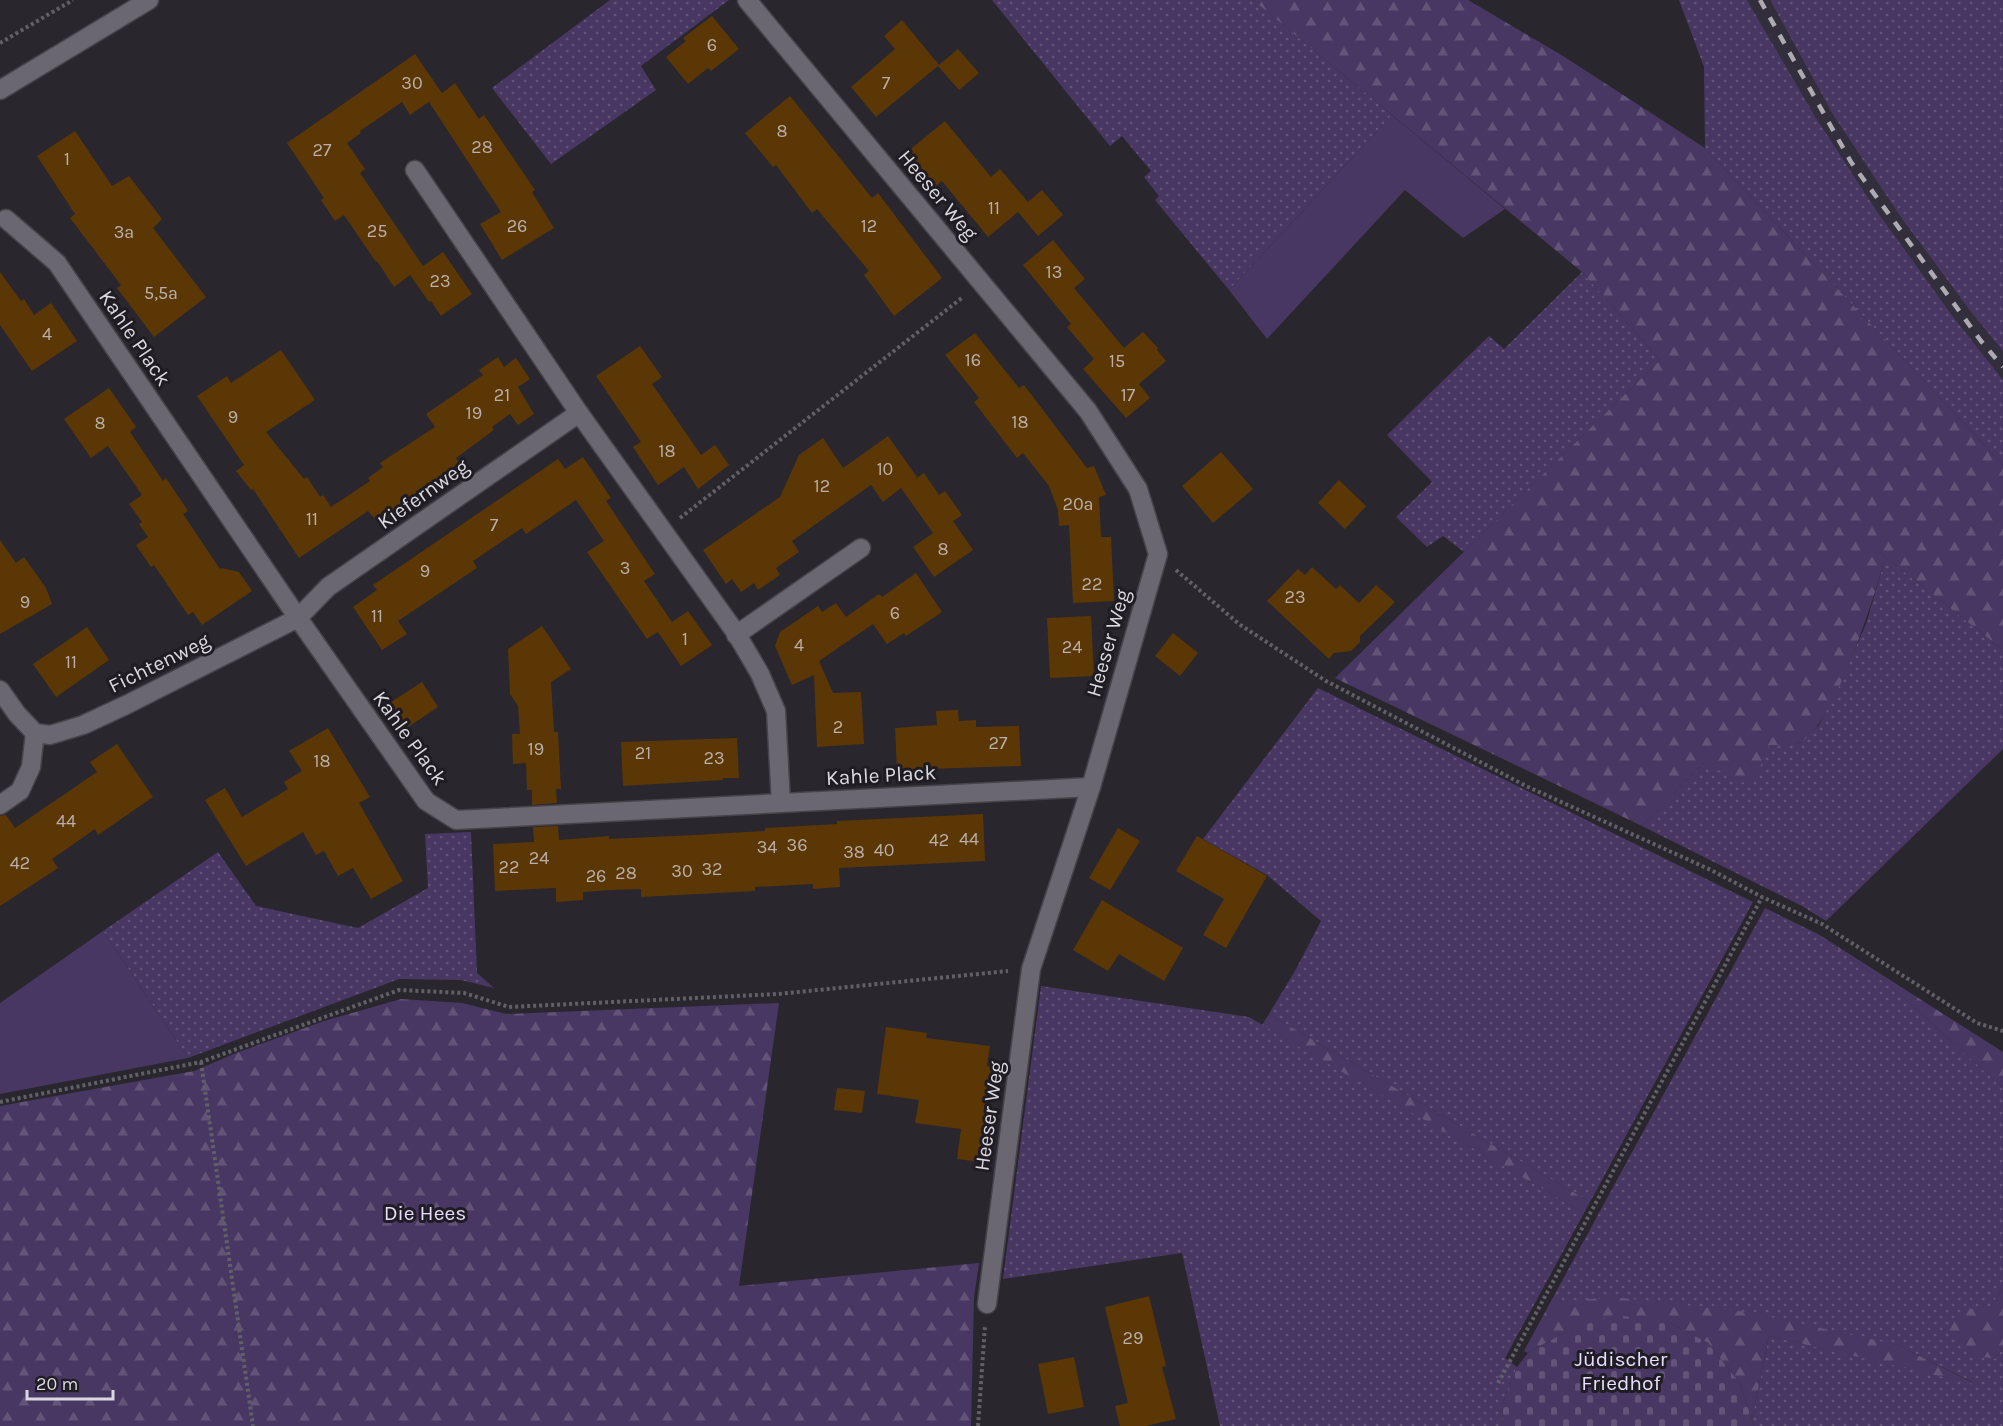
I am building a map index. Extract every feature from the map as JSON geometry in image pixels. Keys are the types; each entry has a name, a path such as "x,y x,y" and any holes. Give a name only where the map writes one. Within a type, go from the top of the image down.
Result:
{"street":[{"path":"0,90 149,0"},
{"name":"Heeser Weg","path":"747,0 1088,411 1138,489 1158,554 1091,787 1031,969 987,1304"},
{"path":"415,170 579,413 736,634 760,674 776,711 781,803"},
{"name":"Kahle Plack","path":"6,219 57,263 298,618 426,801 456,820 1091,787"},
{"name":"Kiefernweg","path":"298,618 328,587 579,413"},
{"path":"736,634 861,548"},
{"name":"Fichtenweg","path":"35,733 50,735 83,725 298,618"},
{"path":"0,690 17,714 35,733 31,767 20,791 0,805"}],"path":[{"path":"0,42 73,0"},
{"path":"663,531 982,283"},
{"path":"1158,554 1239,624 1326,681 1526,786 1711,870 1762,897 1822,924 1977,1023 2003,1031"},
{"path":"1498,1383 1762,897"},
{"path":"0,1102 201,1062 399,990 464,993 509,1007 778,994 1031,969"},
{"path":"201,1062 253,1426"},
{"path":"978,1426 987,1304"}],"shaded area":[{"path":"1747,0 1770,0 1832,113 1900,216 2003,351 2003,380 1954,318 1876,210 1816,118"}],"green space":[{"path":"610,0 729,0 641,66 656,90 551,164 492,88"},
{"path":"992,0 1253,0 1392,115 1229,290 1155,200 1159,196 1144,177 1151,171 1122,136 1110,146"},
{"path":"1253,0 1468,0 1563,56 1705,148 2003,465 2003,650 1883,555 1878,583 1861,633 1839,688 1814,731 1798,743 1769,745 1752,787 1704,763 1642,826 1335,678 1660,360 1582,272"},
{"path":"1679,0 1747,0 1816,118 1876,210 1954,318 2003,380 2003,465 1705,148 1704,67"},
{"path":"1770,0 2003,0 2003,351 1900,216 1832,113"},
{"path":"1392,115 1505,209 1463,238 1405,190 1267,339 1229,290"},
{"path":"1582,272 1660,360 1464,552 1443,536 1427,547 1396,517 1432,482 1387,435 1489,336 1504,349"},
{"path":"1883,555 2003,650 2003,749 1826,921 1802,906 1642,826 1704,763 1769,745 1800,743 1819,725 1866,624 1883,566"},
{"path":"1318,688 1753,902 1590,1202 1269,1014 1321,921 1267,875 1203,839"},
{"path":"471,832 477,973 494,988 461,980 399,979 188,1058 103,931 218,852 256,906 358,928 428,888 425,834"},
{"path":"1765,908 1818,934 1896,991 2003,1088 2003,1288 1988,1310 1995,1359 2003,1348 2003,1426 1753,1426 1752,1419 1769,1336 1974,1383 1898,1345 1550,1303"},
{"path":"103,931 188,1058 0,1094 0,1003"},
{"path":"1818,934 2003,1052 2003,1088 1896,991"},
{"path":"1041,986 1249,1017 1584,1213 1505,1358 1517,1367 1502,1405 1503,1426 1220,1426 1182,1253 1003,1279"},
{"name":"Die Hees","path":"401,999 462,1003 506,1014 779,1003 739,1286 979,1263 974,1297 971,1426 0,1426 0,1106 194,1071 324,1021"},
{"path":"1269,1014 1590,1202 1584,1213 1262,1025"},
{"path":"2003,1288 2003,1348 1995,1359 1970,1354 1945,1328 1963,1308 1988,1310"},
{"path":"1613,1297 1747,1312 1898,1345 1977,1385 1769,1336 1752,1419 1739,1382 1708,1343 1667,1321 1569,1330 1528,1353 1524,1351 1550,1303"},
{"name":"Jüdischer Friedhof","path":"1613,1315 1667,1321 1708,1343 1739,1382 1753,1426 1503,1426 1502,1405 1517,1367 1528,1353 1569,1330"}],"building":[{"path":"712,16 739,49 711,71 708,68 688,84 666,57 686,41 683,38"},
{"path":"902,20 939,65 958,49 979,73 959,90 938,66 876,117 851,87 895,49 884,36"},
{"path":"415,54 442,93 455,83 479,119 484,115 535,190 532,192 554,228 502,260 480,224 501,212 429,102 436,97 410,115 402,102 360,131 361,133 347,143 365,169 360,173 423,266 443,252 472,294 441,316 410,275 394,287 344,215 335,221 321,200 324,198 287,143"},
{"path":"790,96 872,198 878,193 942,278 894,316 864,275 869,271 817,209 812,213 776,165 773,167 745,133"},
{"path":"945,121 991,177 1000,169 1028,202 1042,190 1063,215 1038,236 1018,212 988,237 942,181 935,186 907,152"},
{"path":"75,131 112,186 129,176 162,219 153,228 206,297 154,337 117,288 121,285 70,218 75,214 37,156"},
{"path":"1053,240 1085,279 1074,288 1124,348 1143,332 1158,348 1157,350 1166,361 1139,384 1150,398 1126,418 1083,369 1094,359 1067,327 1071,324 1023,265"},
{"path":"0,272 21,301 24,299 34,315 51,303 77,341 32,371 0,325"},
{"path":"975,333 1019,388 1024,385 1087,468 1094,466 1106,495 1099,497 1101,537 1111,537 1114,601 1073,603 1069,525 1059,526 1058,510 1049,486 1023,453 1017,458 974,402 979,398 945,355"},
{"path":"640,346 662,377 652,384 701,455 715,445 729,465 698,489 684,467 658,485 633,447 641,442 596,376"},
{"path":"281,350 315,400 266,432 304,479 307,477 320,497 323,495 331,507 370,481 368,478 383,467 380,463 435,427 426,414 483,375 479,370 498,357 504,367 516,358 530,379 518,387 534,414 518,425 510,414 492,427 494,430 456,458 459,463 445,474 448,478 379,524 368,511 299,558 253,489 251,490 236,471 244,465 197,396 227,376 231,383"},
{"path":"109,388 136,427 130,432 163,481 166,478 188,511 183,514 220,569 239,572 252,591 202,625 193,612 188,615 154,565 151,567 136,545 148,537 139,524 142,522 129,504 142,495 108,446 91,458 64,419"},
{"path":"888,436 917,477 915,479 924,473 939,495 945,491 962,515 953,521 973,550 934,577 913,547 933,533 901,488 883,502 871,485 792,541 799,552 776,568 780,575 758,590 754,583 741,592 732,579 726,584 703,550 780,497 799,455 823,438 843,468"},
{"path":"1221,452 1253,489 1213,523 1182,486"},
{"path":"583,457 611,498 606,501 655,574 644,581 672,622 688,611 712,645 681,666 658,632 647,639 587,552 604,541 576,500 526,534 522,528 473,561 477,568 398,621 407,634 382,650 353,607 377,590 373,585 558,459 565,469"},
{"path":"1339,480 1366,506 1345,529 1318,503"},
{"path":"0,540 16,563 24,557 46,588 52,604 0,634"},
{"path":"1312,567 1336,589 1340,585 1359,603 1376,585 1395,602 1360,636 1360,642 1351,651 1334,653 1329,659 1267,601 1298,569 1305,575"},
{"path":"916,573 942,612 906,636 904,633 887,644 873,624 819,661 833,693 861,692 864,744 817,747 814,675 792,685 775,646 780,632 818,606 822,612 836,603 846,617 879,594 882,597"},
{"path":"1091,616 1094,676 1050,678 1047,618"},
{"path":"542,626 571,669 551,682 554,732 558,732 561,789 556,789 557,803 532,805 532,790 527,790 526,763 513,764 512,734 520,734 518,706 510,694 508,649"},
{"path":"87,627 109,660 56,697 33,664"},
{"path":"1173,633 1198,653 1180,676 1155,656"},
{"path":"422,682 438,707 405,729 388,704"},
{"path":"958,710 959,721 976,720 976,727 1019,726 1021,766 897,770 895,728 937,725 936,711"},
{"path":"328,728 370,797 359,803 403,881 371,899 353,868 338,876 324,851 316,855 303,832 246,866 205,800 225,788 242,817 288,789 284,782 302,771 289,751"},
{"path":"737,738 739,778 623,786 621,742"},
{"path":"117,744 153,797 98,835 95,829 52,859 58,868 0,906 0,816 6,815 15,828 97,772 90,762"},
{"path":"983,814 985,861 839,868 840,887 813,889 813,884 755,887 755,891 641,897 641,889 612,890 583,892 583,900 556,902 556,888 495,891 493,844 534,842 533,827 558,826 559,840 609,836 609,839 765,831 765,828 837,824 837,821"},
{"path":"1118,828 1140,841 1110,890 1089,878"},
{"path":"1197,836 1267,876 1226,948 1203,935 1224,899 1176,871"},
{"path":"1102,900 1183,948 1164,981 1119,954 1108,971 1073,950"},
{"path":"886,1027 927,1033 926,1038 990,1046 987,1066 993,1067 980,1162 957,1159 961,1129 915,1123 919,1100 877,1094"},
{"path":"837,1088 865,1091 862,1113 834,1110"},
{"path":"1149,1296 1166,1366 1162,1367 1176,1419 1146,1426 1120,1426 1115,1406 1128,1403 1105,1307"},
{"path":"1074,1357 1084,1407 1048,1414 1038,1364"}],"railway":[{"path":"1760,0 1851,162 1981,341 2003,367"}]}
